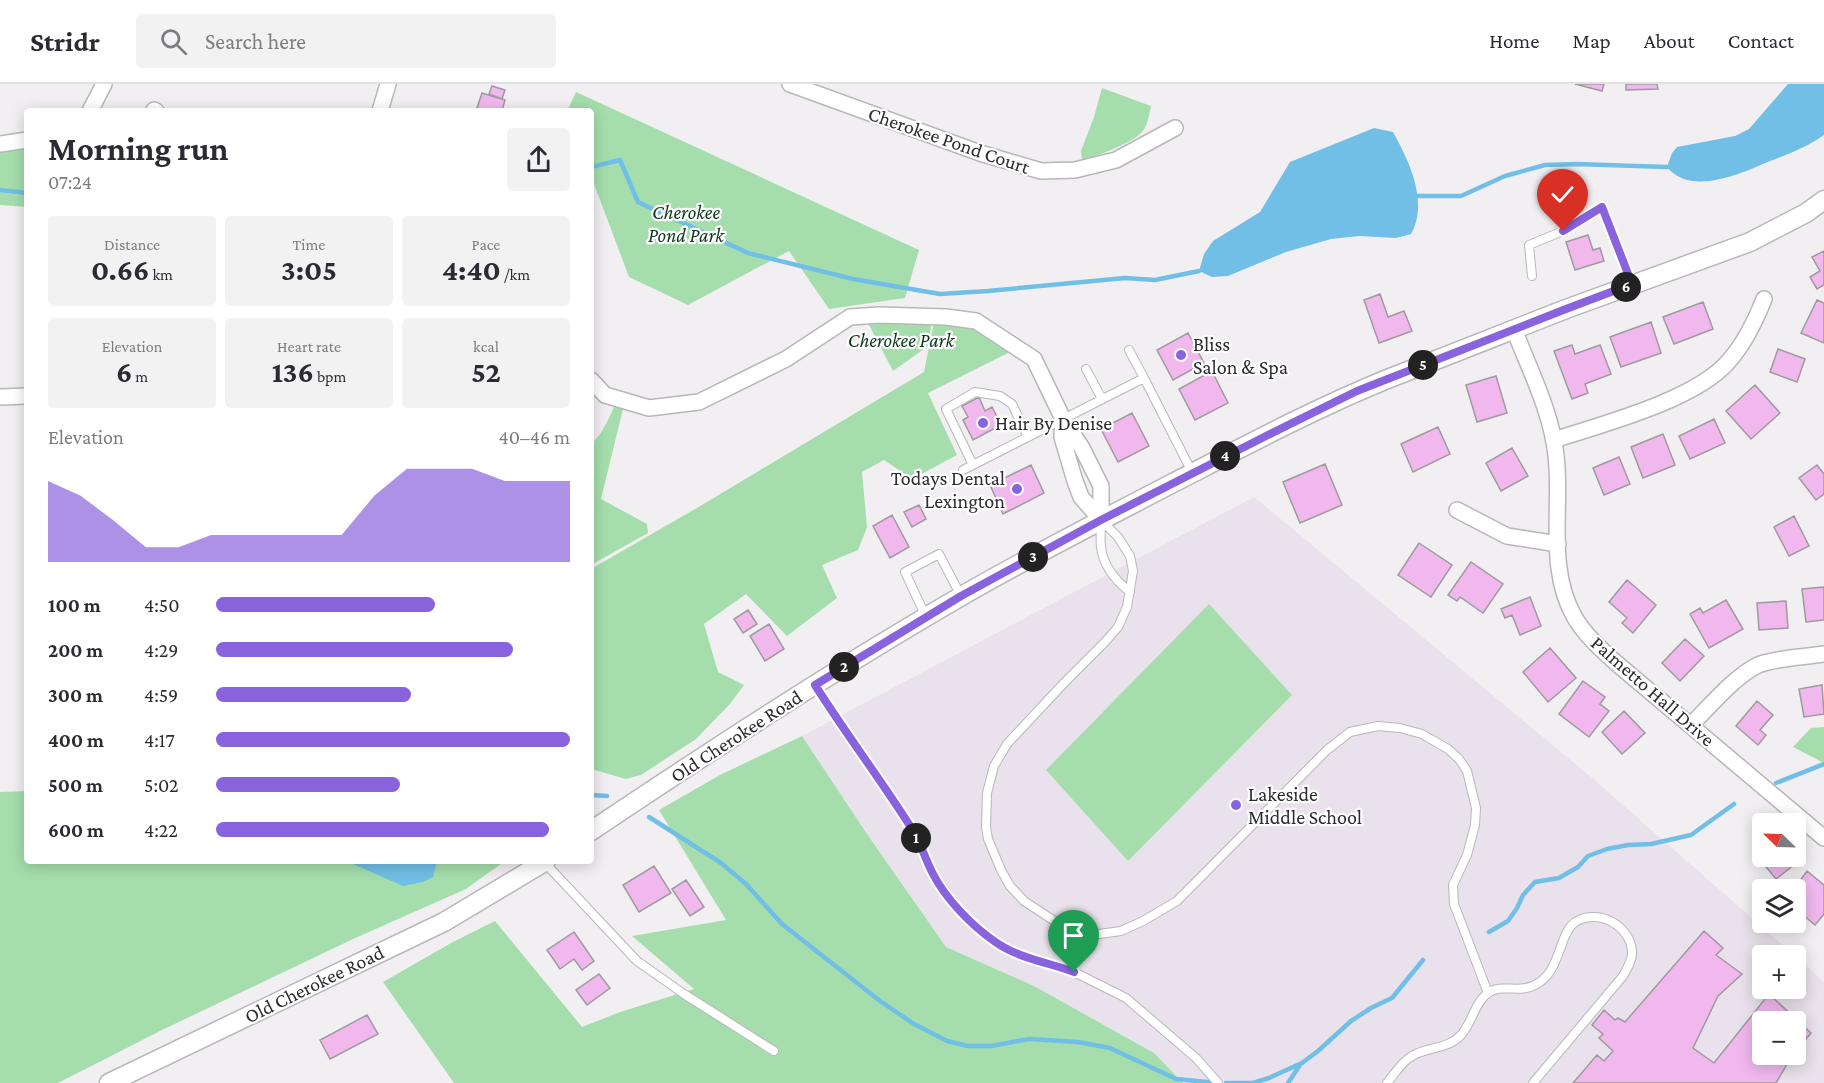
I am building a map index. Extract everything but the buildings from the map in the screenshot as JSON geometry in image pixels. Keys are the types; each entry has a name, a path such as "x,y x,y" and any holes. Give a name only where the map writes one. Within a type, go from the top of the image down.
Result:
{"street":[{"path":"92,108 104,84"},
{"path":"381,108 388,84"},
{"name":"Cherokee Pond Court","path":"790,84 980,153 1041,171 1075,170 1116,160 1175,128"},
{"path":"0,144 24,140"},
{"name":"Old Cherokee Road","path":"594,829 705,755 926,617 1101,520 1357,391 1632,284 1750,242 1806,213 1824,200"},
{"path":"1554,441 1644,409 1707,381 1727,364 1743,344 1754,325 1764,299"},
{"path":"594,383 605,394 649,408 699,402 786,359 850,317 879,315 946,317 976,321 1034,359 1063,418 1082,448 1101,486 1101,520"},
{"name":"Palmetto Hall Drive","path":"1514,329 1544,406 1554,441 1558,468 1558,544 1562,585 1575,618 1595,644 1608,656 1824,838"},
{"path":"0,397 24,396"},
{"path":"1063,418 1062,436 1075,481 1081,497 1101,520"},
{"path":"1457,510 1507,536 1558,544"},
{"path":"1691,725 1731,686 1759,665 1783,659 1824,654"},
{"name":"Old Cherokee Road","path":"109,1083 444,922 542,864"}],"lane":[{"path":"1532,276 1529,245 1563,231 1602,207 1632,284"},
{"path":"1129,350 1193,473"},
{"path":"1086,369 1102,399"},
{"path":"963,470 1144,378"},
{"path":"973,465 945,410 975,392 1000,396 1012,404 1028,437"},
{"path":"1101,520 1101,548 1107,565 1118,582 1130,592"},
{"path":"1101,520 1118,537 1130,556 1133,571 1127,607 1118,627 1007,744 994,766 987,793 986,827 988,839 1010,886 1024,901 1053,920 1099,934 1121,931 1177,901 1327,750 1350,732 1378,726 1400,728 1422,734 1448,749 1459,759 1471,782 1476,808 1475,825 1467,855 1454,885 1454,904 1488,993"},
{"path":"926,617 905,572 939,554 961,596"},
{"path":"815,685 913,830 934,876 973,925 995,942 1020,956 1074,972 1126,998 1196,1058 1218,1083"},
{"path":"547,864 637,961 774,1051"},
{"path":"1387,1083 1411,1056 1440,1048 1453,1042 1462,1034 1482,999 1488,993 1498,987 1517,990 1540,982 1551,971 1567,933 1574,923 1584,918 1611,921 1622,928 1628,938 1632,953 1623,976 1533,1083"}],"shaded area":[{"name":"Lakeside Middle School","path":"1254,497 1591,777 1752,918 1752,933 1769,933 1783,945 1752,945 1752,999 1806,999 1806,966 1824,982 1824,1083 1183,1083 1154,1053 1034,986 946,947 802,736"}],"green space":[{"path":"1102,88 1151,106 1148,120 1142,132 1130,141 1082,161 1081,151"},
{"name":"Cherokee Pond Park","path":"576,92 919,250 905,298 829,309 789,251 688,305 629,277 594,184 594,108 568,108"},
{"path":"0,135 24,135 24,207 0,205"},
{"path":"935,317 976,321 1018,348 928,393 957,455 912,479 884,460 862,472 867,527 858,550 822,565 837,598 787,636 746,594 704,624 718,672 744,685 730,704 696,739 641,775 626,779 594,770 594,567 924,372"},
{"name":"Cherokee Park","path":"932,320 928,346 893,371 868,323"},
{"path":"614,407 623,409 601,499 647,524 648,533 594,563 594,441"},
{"path":"1209,604 1292,695 1128,861 1046,770"},
{"path":"1824,727 1824,763 1793,747 1811,728"},
{"path":"802,736 946,947 1034,986 1154,1053 1183,1083 454,1083 383,982 495,921 582,1027 620,1012 694,989 632,936 726,920 659,810 720,775"},
{"path":"24,791 24,864 501,864 466,889 353,939 160,1031 58,1083 0,1083 0,792"}],"water":[{"path":"1788,84 1824,84 1824,135 1791,153 1717,180 1689,180 1677,176 1667,167 1677,147 1735,136 1749,129"},
{"path":"1374,128 1393,132 1415,182 1418,209 1411,234 1396,238 1359,236 1331,239 1286,252 1228,276 1212,277 1199,271 1204,254 1213,241 1260,212 1290,162"},
{"path":"353,864 436,864 433,877 423,882 403,886"}],"waterway":[{"path":"594,166 620,160 638,202 748,253 853,279 940,294 1125,278 1155,280 1199,271"},
{"path":"1418,196 1461,196 1505,176 1545,165 1667,167"},
{"path":"0,190 24,193"},
{"path":"1776,783 1824,764"},
{"path":"594,795 607,796"},
{"path":"1489,932 1508,921 1523,895 1535,882 1559,878 1578,867 1588,856 1607,849 1651,844 1691,835 1734,804"},
{"path":"649,817 721,863 746,884 782,924 880,1001 914,1024 947,1041 968,1046 991,1046 1029,1039 1078,1042 1110,1048 1176,1079 1217,1083"},
{"path":"1226,1083 1253,1083 1302,1063 1351,1021 1392,998 1423,960"},
{"path":"1288,1083 1300,1065"}],"place":[{"name":"Bliss Salon & Spa","path":"1181,355"},
{"name":"Hair By Denise","path":"983,423"},
{"name":"Todays Dental Lexington","path":"1017,489"},
{"name":"Lakeside Middle School","path":"1236,805"}],"route":[{"path":"1074,972 1020,956 995,942 973,925 954,904 934,876 913,830 815,685 961,596 1101,520 1357,391 1632,284 1602,207 1563,231"}]}
